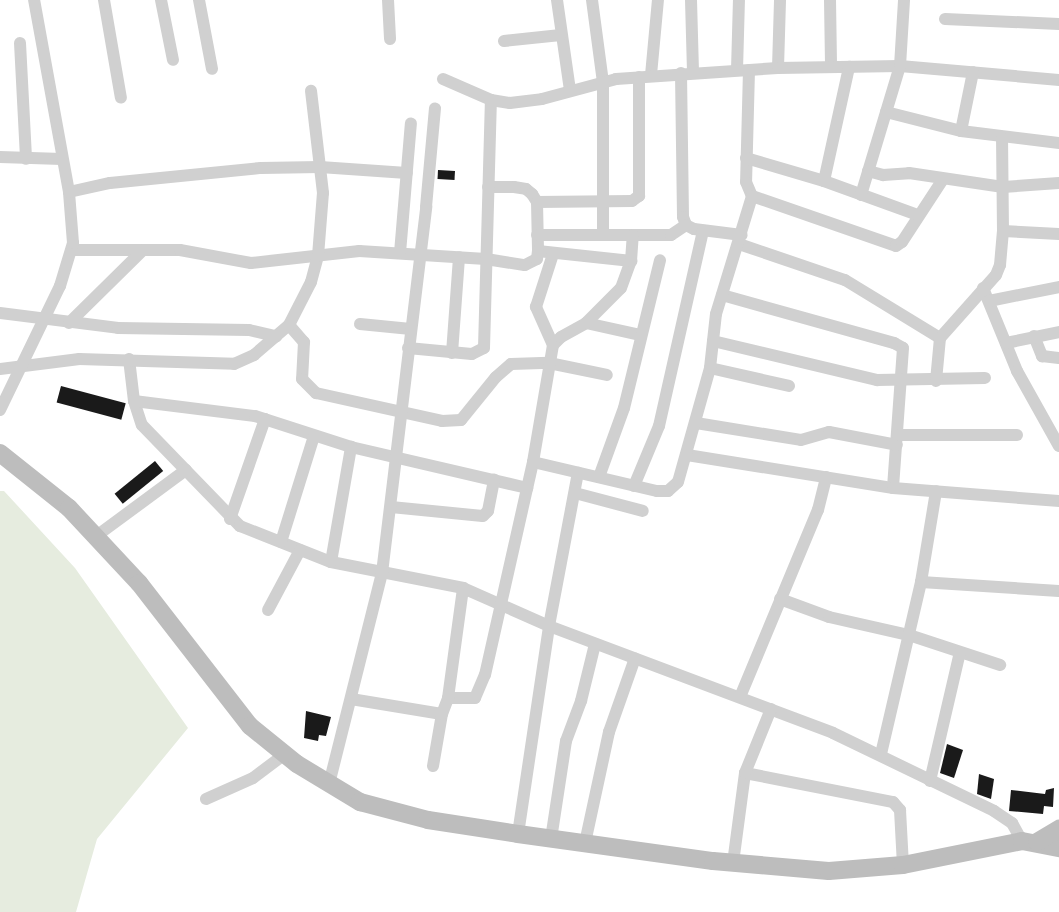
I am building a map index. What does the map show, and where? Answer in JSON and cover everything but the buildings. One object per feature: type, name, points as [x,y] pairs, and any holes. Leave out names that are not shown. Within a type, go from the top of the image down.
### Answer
[{"type":"main road","points":[[0,453],[69,508],[94,537],[139,583],[231,706],[250,726],[284,754],[360,802],[428,820],[551,839],[733,863],[829,871],[903,866],[1029,841],[1059,829]]},
{"type":"main road","points":[[1029,841],[1059,848]]},
{"type":"street","points":[[0,410],[43,321],[72,250],[69,192],[34,0]]},
{"type":"street","points":[[104,0],[121,98]]},
{"type":"street","points":[[161,0],[172,60]]},
{"type":"street","points":[[199,0],[212,69]]},
{"type":"street","points":[[388,0],[390,39]]},
{"type":"street","points":[[558,0],[561,35],[570,90]]},
{"type":"street","points":[[592,0],[602,82],[603,235]]},
{"type":"street","points":[[537,202],[632,201],[639,196],[645,76],[658,0]]},
{"type":"street","points":[[686,225],[682,209],[691,0]]},
{"type":"street","points":[[534,462],[634,486],[668,491],[678,482],[687,456],[710,368],[722,295],[741,240],[752,196],[746,182],[739,0]]},
{"type":"street","points":[[778,68],[780,0]]},
{"type":"street","points":[[830,0],[831,66]]},
{"type":"street","points":[[861,195],[900,66],[904,0]]},
{"type":"street","points":[[945,19],[1059,24]]},
{"type":"street","points":[[504,41],[561,35]]},
{"type":"street","points":[[20,43],[26,159]]},
{"type":"street","points":[[443,79],[491,100],[526,102],[602,82],[645,76],[778,68],[900,66],[1059,80]]},
{"type":"street","points":[[824,181],[849,67]]},
{"type":"street","points":[[961,131],[973,72]]},
{"type":"street","points":[[0,369],[79,359],[129,359],[176,364],[234,364],[254,355],[289,325],[311,282],[318,256],[323,193],[311,91]]},
{"type":"street","points":[[408,348],[472,354],[484,348],[491,100]]},
{"type":"street","points":[[329,784],[382,573],[397,458],[400,412],[420,255],[435,108]]},
{"type":"street","points":[[886,112],[961,131],[1002,138],[1059,143]]},
{"type":"street","points":[[400,253],[412,123]]},
{"type":"street","points":[[936,381],[940,338],[996,275],[1000,265],[1003,231],[1002,138]]},
{"type":"street","points":[[0,157],[26,159],[62,158]]},
{"type":"street","points":[[746,158],[824,181],[918,215]]},
{"type":"street","points":[[69,192],[110,183],[206,172],[320,167],[407,173]]},
{"type":"street","points":[[868,171],[1003,187],[1059,183]]},
{"type":"street","points":[[752,196],[888,246],[902,242],[942,179]]},
{"type":"street","points":[[72,250],[201,252],[242,263],[359,250],[486,259],[525,265],[537,259],[537,202],[526,188],[488,188]]},
{"type":"street","points":[[686,225],[741,240],[845,280],[940,338]]},
{"type":"street","points":[[537,235],[671,235],[686,225]]},
{"type":"street","points":[[634,486],[659,426],[703,231]]},
{"type":"street","points":[[1003,231],[1059,234]]},
{"type":"street","points":[[448,698],[475,698],[480,690],[534,462],[553,345],[560,337],[586,323],[621,288],[632,261],[633,235]]},
{"type":"street","points":[[69,323],[143,250]]},
{"type":"street","points":[[538,251],[632,261]]},
{"type":"street","points":[[553,254],[536,308],[553,345]]},
{"type":"street","points":[[452,352],[459,257]]},
{"type":"street","points":[[599,477],[624,408],[640,335],[660,260]]},
{"type":"street","points":[[989,301],[1059,287]]},
{"type":"street","points":[[983,288],[1017,371],[1059,446]]},
{"type":"street","points":[[722,295],[894,343],[902,348],[893,488]]},
{"type":"street","points":[[0,313],[43,321],[167,330],[248,330],[276,336]]},
{"type":"street","points":[[586,323],[640,335]]},
{"type":"street","points":[[360,324],[411,329]]},
{"type":"street","points":[[289,325],[304,342],[302,380],[316,393],[442,421],[461,420],[496,377],[511,364],[549,363],[607,375]]},
{"type":"street","points":[[1006,343],[1059,332]]},
{"type":"street","points":[[1034,336],[1042,356],[1059,358]]},
{"type":"street","points":[[713,341],[857,376],[901,382],[985,378]]},
{"type":"street","points":[[129,359],[134,401],[142,425],[230,519],[331,562],[382,573],[427,578],[463,588],[594,644],[771,709],[881,754],[930,781],[1006,818],[1029,841]]},
{"type":"street","points":[[710,368],[789,386]]},
{"type":"street","points":[[134,401],[218,409],[265,419],[351,447],[527,488]]},
{"type":"street","points":[[230,519],[265,419]]},
{"type":"street","points":[[696,423],[801,440],[829,432],[897,440],[1017,435]]},
{"type":"street","points":[[281,542],[314,436]]},
{"type":"street","points":[[331,562],[351,447]]},
{"type":"street","points":[[687,456],[893,488],[1059,501]]},
{"type":"street","points":[[94,537],[186,470]]},
{"type":"street","points":[[518,834],[549,626],[578,473]]},
{"type":"street","points":[[740,697],[818,510],[826,477]]},
{"type":"street","points":[[391,507],[483,516],[488,511],[494,480]]},
{"type":"street","points":[[881,754],[921,582],[936,491]]},
{"type":"street","points":[[575,493],[643,511]]},
{"type":"street","points":[[268,610],[300,550]]},
{"type":"street","points":[[921,582],[1059,591]]},
{"type":"street","points":[[434,766],[442,714],[448,698],[463,588]]},
{"type":"street","points":[[780,600],[829,617],[909,635],[1000,665]]},
{"type":"street","points":[[551,839],[566,741],[581,701],[594,644]]},
{"type":"street","points":[[930,781],[960,652]]},
{"type":"street","points":[[585,843],[609,732],[636,658]]},
{"type":"street","points":[[351,699],[442,714]]},
{"type":"street","points":[[733,863],[745,773],[771,709]]},
{"type":"street","points":[[206,799],[253,778],[284,754]]},
{"type":"street","points":[[745,773],[893,802],[900,810],[903,866]]},
{"type":"shaded area","points":[[0,491],[4,491],[75,568],[188,728],[97,839],[76,912],[0,912]]}]
